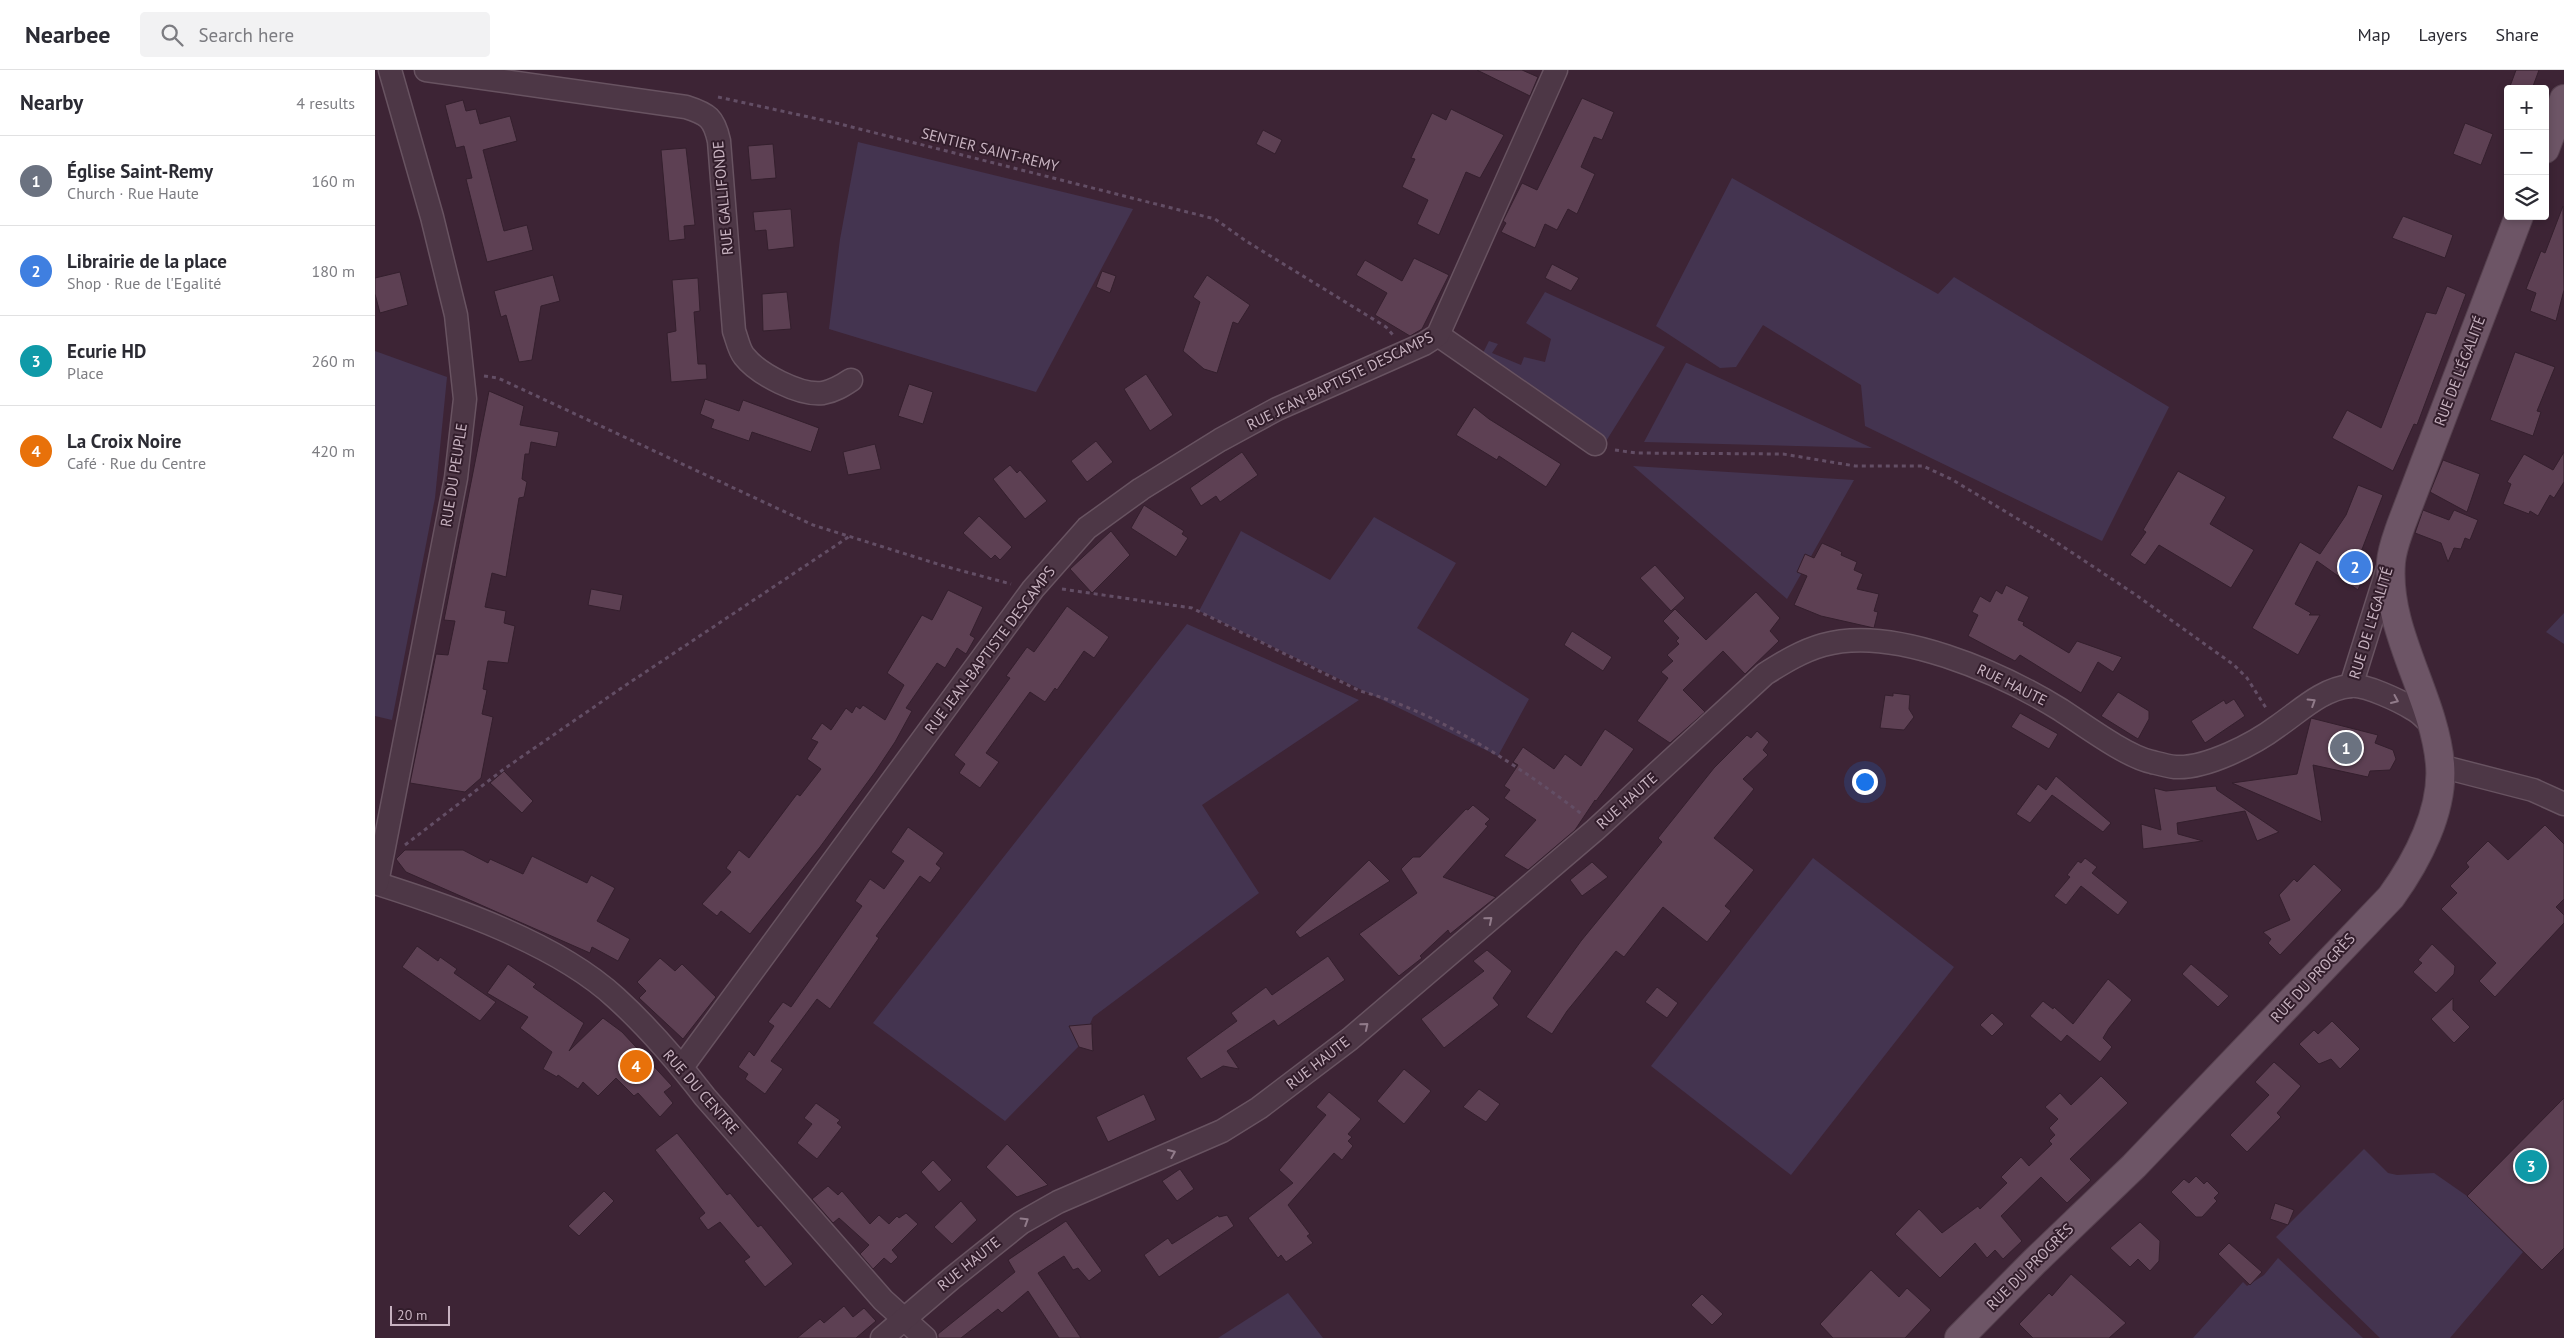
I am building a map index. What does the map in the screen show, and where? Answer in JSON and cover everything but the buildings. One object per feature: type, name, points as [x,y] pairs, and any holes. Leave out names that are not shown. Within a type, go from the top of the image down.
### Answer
[{"type":"main road","points":[[2549,138],[2564,100]]},
{"type":"main road","name":"RUE DE L'ÉGALITÉ","points":[[2401,525],[2517,220]]},
{"type":"main road","name":"RUE DU PROGRÈS","points":[[1959,1338],[2034,1262],[2134,1166],[2391,897],[2410,870],[2432,818],[2440,766],[2433,726],[2400,630],[2393,599],[2391,560],[2401,525]]},
{"type":"street","name":"RUE DU PEUPLE","points":[[376,883],[456,478],[465,399],[456,315],[432,217],[390,70]]},
{"type":"street","name":"RUE GALLIFONDE","points":[[426,70],[686,107],[705,113],[716,125],[719,141],[735,331],[742,355],[755,369],[802,391],[821,393],[837,389],[851,380]]},
{"type":"street","name":"RUE JEAN-BAPTISTE DESCAMPS","points":[[682,1067],[1033,590],[1087,528],[1141,489],[1220,440],[1277,409],[1408,351],[1438,335],[1555,70]]},
{"type":"street","points":[[1438,335],[1595,444]]},
{"type":"street","name":"RUE DE L'EGALITÉ","points":[[2351,686],[2391,560]]},
{"type":"street","name":"RUE HAUTE","points":[[883,1338],[958,1273],[1028,1219],[1067,1198],[1222,1131],[1259,1108],[1350,1039],[1599,827],[1765,674],[1792,657],[1823,645],[1857,641],[1891,644],[1923,650],[1959,661],[2002,678],[2149,762],[2175,767],[2204,764],[2248,744],[2277,728],[2311,702],[2329,692],[2351,686]]},
{"type":"street","points":[[2351,686],[2380,694],[2415,709],[2433,726]]},
{"type":"street","points":[[2440,766],[2533,790],[2564,804]]},
{"type":"street","name":"RUE DU CENTRE","points":[[376,883],[469,916],[545,950],[615,997],[682,1067],[705,1097],[883,1300],[906,1318],[925,1338]]},
{"type":"path","name":"SENTIER SAINT-REMY","points":[[711,96],[846,125],[1215,219],[1246,241],[1385,327],[1408,351]]},
{"type":"path","points":[[463,373],[498,378],[813,525],[944,566],[1033,590],[1051,588],[1192,608],[1360,691],[1385,698],[1430,718],[1538,779],[1599,827]]},
{"type":"path","points":[[1595,444],[1636,453],[1783,454],[1862,467],[1876,468],[1908,464],[1923,466],[1951,479],[2053,540],[2136,594],[2235,665],[2262,701],[2277,728]]},
{"type":"path","points":[[383,854],[401,848],[504,769],[623,687],[850,536]]},
{"type":"shaded area","points":[[858,142],[1133,209],[1036,392],[829,329],[840,239]]},
{"type":"shaded area","points":[[1732,178],[1938,294],[1954,277],[2169,407],[2102,541],[1865,426],[1861,385],[1763,325],[1736,367],[1720,368],[1656,326]]},
{"type":"shaded area","points":[[1545,292],[1665,347],[1603,446],[1478,363],[1489,341],[1498,344],[1492,353],[1521,365],[1524,357],[1545,362],[1551,339],[1526,323]]},
{"type":"shaded area","points":[[375,351],[447,377],[435,498],[392,720],[375,716]]},
{"type":"shaded area","points":[[1687,363],[1872,448],[1644,442]]},
{"type":"shaded area","points":[[1633,466],[1854,480],[1787,599]]},
{"type":"shaded area","points":[[1374,517],[1456,563],[1417,628],[1529,699],[1498,756],[1199,611],[1241,531],[1330,580]]},
{"type":"shaded area","points":[[2564,613],[2564,644],[2546,632]]},
{"type":"shaded area","points":[[1187,624],[1359,700],[1202,805],[1259,893],[1093,1017],[1082,1043],[1005,1121],[873,1023]]},
{"type":"shaded area","points":[[1813,858],[1954,967],[1791,1175],[1651,1066]]},
{"type":"shaded area","points":[[2364,1149],[2388,1173],[2397,1175],[2434,1173],[2467,1196],[2523,1252],[2450,1338],[2380,1338],[2276,1237]]},
{"type":"shaded area","points":[[2278,1258],[2363,1338],[2193,1338],[2243,1282],[2247,1286],[2264,1275]]},
{"type":"shaded area","points":[[1288,1293],[1323,1338],[1218,1338]]},
{"type":"place","name":"Librairie de la place","points":[[2355,567]]},
{"type":"place","name":"Église Saint-Remy","points":[[2346,748]]},
{"type":"place","name":"La Croix Noire","points":[[636,1066]]},
{"type":"place","name":"Ecurie HD","points":[[2531,1166]]}]
